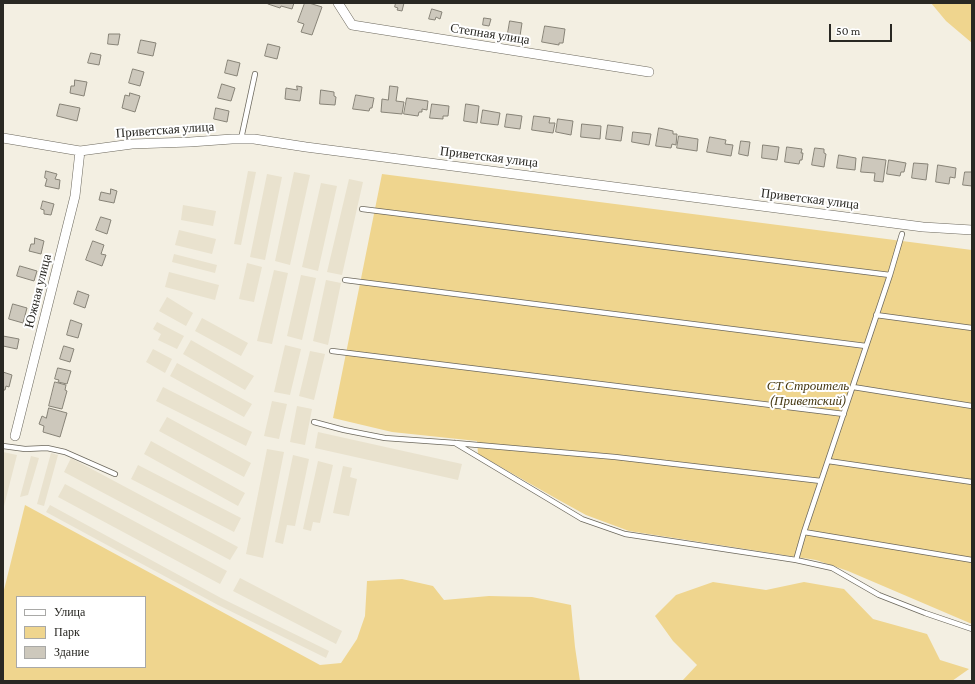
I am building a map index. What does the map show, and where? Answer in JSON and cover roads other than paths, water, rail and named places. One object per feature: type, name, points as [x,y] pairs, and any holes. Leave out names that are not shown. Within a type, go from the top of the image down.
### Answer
[{"type":"street","name":"Степная улица","points":[[338,3],[352,25],[649,72]]},
{"type":"street","name":"Приветская улица","points":[[3,138],[80,151],[132,144],[254,139],[923,227],[972,230]]},
{"type":"street","name":"Южная улица","points":[[15,436],[76,196],[80,151]]},
{"type":"lane","points":[[241,139],[255,74]]},
{"type":"lane","points":[[362,209],[890,275]]},
{"type":"lane","points":[[796,560],[890,275],[902,234]]},
{"type":"lane","points":[[345,280],[866,346]]},
{"type":"lane","points":[[876,316],[972,328]]},
{"type":"lane","points":[[332,351],[844,414]]},
{"type":"lane","points":[[852,387],[972,406]]},
{"type":"lane","points":[[314,422],[344,430],[385,438],[615,457],[821,482]]},
{"type":"lane","points":[[455,443],[582,520],[625,534],[796,560],[832,568],[879,594],[925,613],[972,629]]},
{"type":"lane","points":[[3,446],[25,450],[47,448],[65,452],[115,474]]},
{"type":"lane","points":[[828,461],[972,482]]},
{"type":"lane","points":[[804,532],[972,560]]},
{"type":"park label","name":"СТ Строитель (Приветский)","points":[[808,394]]}]
